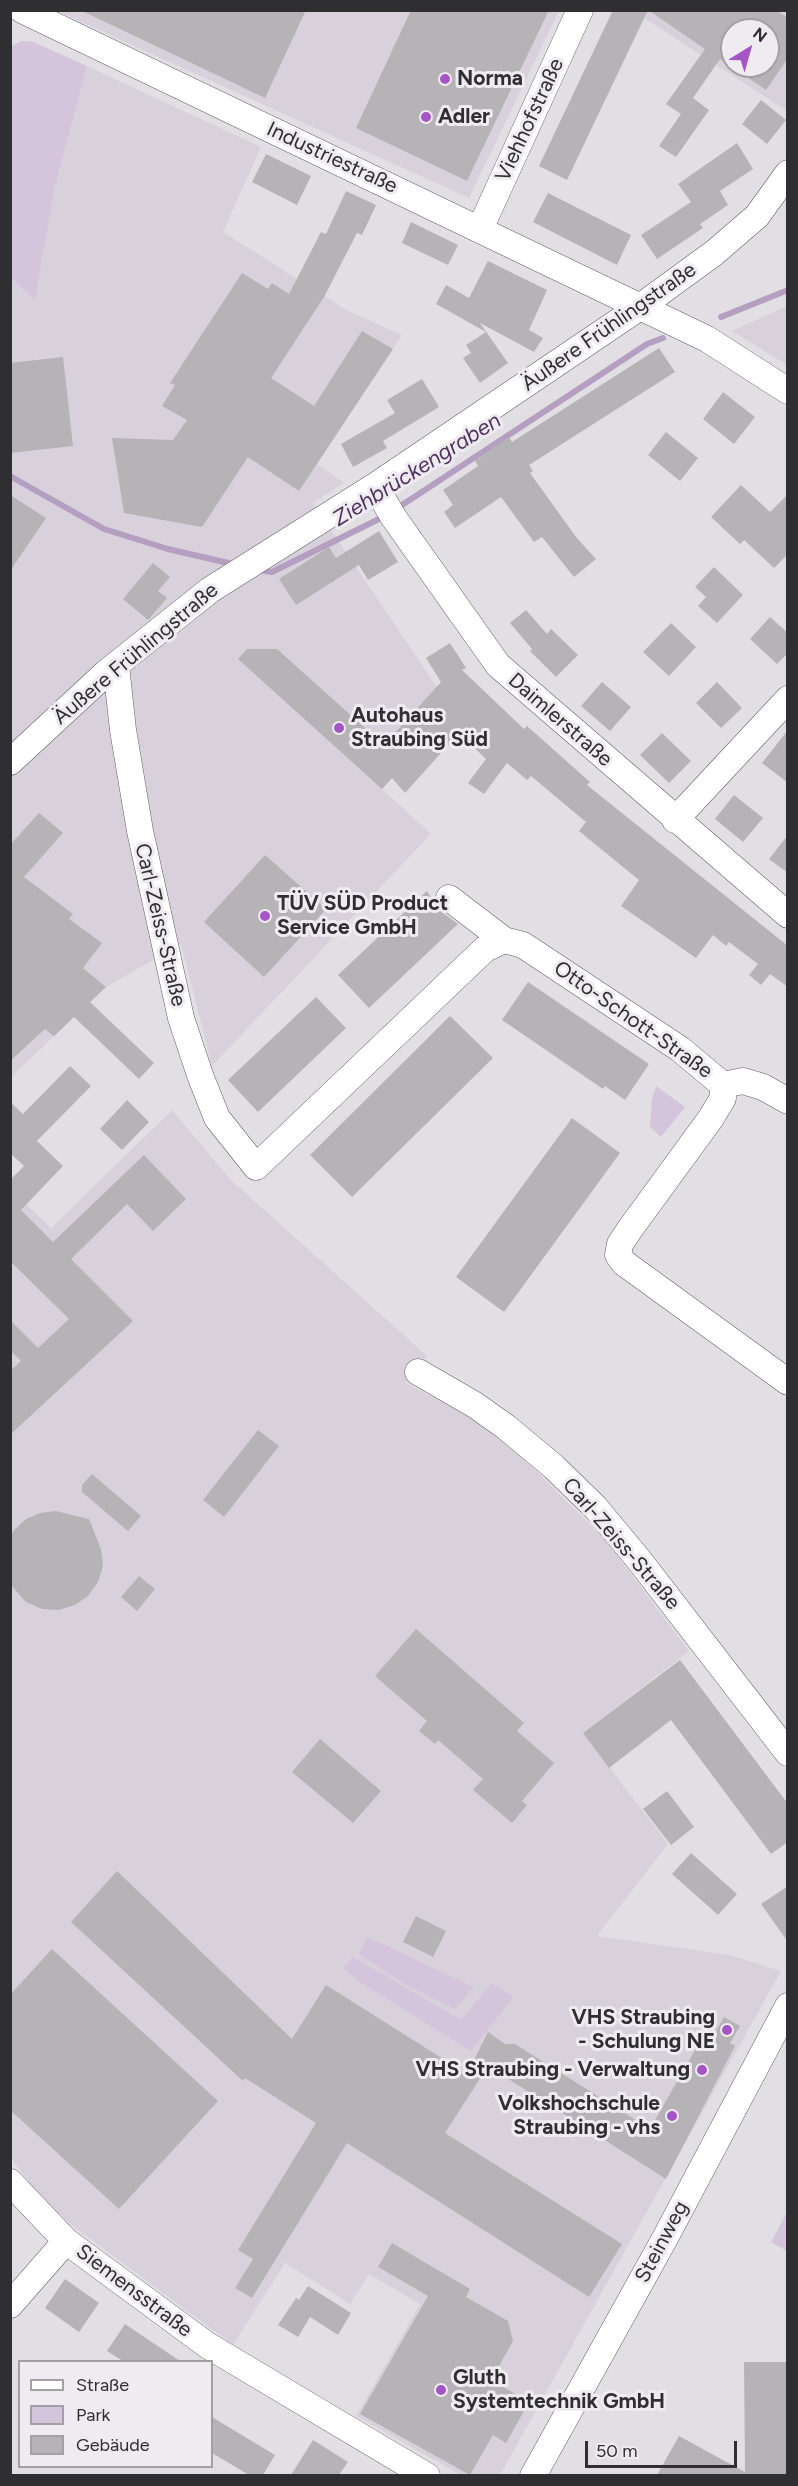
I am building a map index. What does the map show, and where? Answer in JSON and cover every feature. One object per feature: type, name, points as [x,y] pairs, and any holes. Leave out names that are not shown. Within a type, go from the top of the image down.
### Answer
[{"type":"street","name":"Industriestraße","points":[[22,10],[707,339],[788,391]]},
{"type":"street","name":"Viehhofstraße","points":[[480,229],[580,10]]},
{"type":"street","name":"Äußere Frühlingstraße","points":[[10,762],[169,621],[259,557],[375,486],[640,308],[757,216],[788,173]]},
{"type":"street","name":"Daimlerstraße","points":[[375,486],[391,513],[498,665],[675,820],[788,915]]},
{"type":"street","name":"Carl-Zeiss-Straße","points":[[116,666],[140,831],[181,1018],[200,1076],[218,1118],[256,1167],[485,949],[504,940]]},
{"type":"street","points":[[675,820],[788,699]]},
{"type":"street","name":"Otto-Schott-Straße","points":[[449,898],[504,940],[523,945],[555,964],[680,1049],[723,1085],[723,1098],[711,1118],[625,1236],[620,1244],[618,1255],[624,1263],[788,1382]]},
{"type":"street","points":[[723,1085],[742,1081],[763,1087],[788,1101]]},
{"type":"street","name":"Carl-Zeiss-Straße","points":[[418,1372],[449,1389],[506,1427],[546,1460],[595,1507],[639,1560],[788,1753]]},
{"type":"street","name":"Steinweg","points":[[533,2475],[664,2240],[788,2006]]},
{"type":"street","name":"Siemensstraße","points":[[10,2182],[66,2241],[207,2345],[426,2475]]},
{"type":"street","points":[[10,2305],[66,2241]]},
{"type":"shaded area","points":[[57,11],[559,11],[469,198]]},
{"type":"shaded area","points":[[633,11],[787,11],[787,111],[736,78],[780,78],[780,18],[720,18],[720,67]]},
{"type":"shaded area","points":[[87,66],[261,147],[223,232],[348,311],[402,335],[317,464],[344,483],[313,503],[453,711],[382,789],[431,834],[212,1066],[181,944],[106,987],[11,1077],[11,278],[35,299],[55,187]]},
{"type":"shaded area","points":[[787,306],[787,365],[732,331]]},
{"type":"shaded area","points":[[172,1110],[230,1179],[427,1356],[418,1372],[406,1383],[482,1422],[531,1466],[607,1542],[689,1651],[583,1733],[668,1844],[597,1936],[730,1955],[781,1971],[500,2475],[461,2475],[356,2416],[420,2304],[369,2274],[350,2304],[285,2263],[233,2345],[69,2223],[35,2190],[11,2158],[10,1188],[51,1228]]},
{"type":"green space","points":[[22,41],[33,42],[87,66],[55,187],[35,300],[11,278],[11,46]]},
{"type":"green space","points":[[656,1086],[685,1107],[661,1137],[650,1127],[652,1099]]},
{"type":"green space","points":[[367,1937],[474,1987],[455,2009],[406,1985],[359,1954]]},
{"type":"green space","points":[[353,1957],[461,2020],[492,1983],[513,1997],[471,2051],[363,1984],[343,1968]]},
{"type":"green space","points":[[787,2212],[788,2251],[771,2242]]},
{"type":"building","points":[[80,10],[306,10],[265,98]]},
{"type":"building","points":[[411,10],[549,10],[467,181],[356,128]]},
{"type":"building","points":[[613,10],[648,10],[567,180],[539,166]]},
{"type":"building","points":[[648,10],[776,10],[788,18],[788,58],[780,70],[780,18],[720,18],[720,59],[693,98],[709,110],[676,157],[659,146],[681,114],[666,104],[705,49]]},
{"type":"building","points":[[748,78],[774,78],[766,90]]},
{"type":"building","points":[[761,100],[786,120],[767,144],[742,124]]},
{"type":"building","points":[[737,143],[753,169],[720,191],[728,205],[700,224],[703,228],[657,259],[641,235],[691,202],[678,184]]},
{"type":"building","points":[[266,154],[311,176],[297,205],[252,182]]},
{"type":"building","points":[[346,191],[376,205],[362,235],[357,233],[324,297],[271,378],[314,406],[362,331],[393,349],[299,491],[248,457],[202,527],[124,513],[112,438],[173,440],[187,420],[162,406],[175,385],[170,383],[242,273],[268,289],[272,283],[289,294],[321,232],[326,234]]},
{"type":"building","points":[[548,193],[631,235],[617,265],[533,222]]},
{"type":"building","points":[[411,222],[458,245],[448,265],[402,243]]},
{"type":"building","points":[[488,261],[547,290],[529,330],[543,338],[534,352],[480,323],[508,363],[480,383],[463,358],[471,353],[466,345],[486,332],[436,304],[446,285],[469,298]]},
{"type":"building","points":[[659,348],[675,372],[529,465],[533,471],[530,473],[576,537],[596,559],[574,577],[542,537],[534,542],[501,497],[455,528],[444,512],[453,505],[443,490],[478,466],[475,461],[509,437],[512,442]]},
{"type":"building","points":[[63,357],[73,446],[10,453],[10,363]]},
{"type":"building","points":[[422,379],[439,407],[383,441],[387,448],[353,467],[341,444],[395,413],[387,400]]},
{"type":"building","points":[[723,392],[755,417],[734,444],[703,419]]},
{"type":"building","points":[[666,432],[698,458],[680,481],[648,455]]},
{"type":"building","points":[[741,485],[770,512],[788,494],[788,554],[774,568],[744,540],[740,544],[711,517]]},
{"type":"building","points":[[10,495],[46,518],[10,571]]},
{"type":"building","points":[[379,531],[398,562],[368,580],[359,565],[296,605],[279,579],[329,547],[336,558]]},
{"type":"building","points":[[153,563],[170,577],[158,591],[167,598],[148,620],[123,599]]},
{"type":"building","points":[[714,567],[743,595],[717,623],[698,606],[706,597],[695,587]]},
{"type":"building","points":[[526,610],[547,634],[551,629],[578,655],[556,677],[530,651],[532,649],[510,623]]},
{"type":"building","points":[[770,617],[788,633],[788,653],[777,664],[750,639]]},
{"type":"building","points":[[671,623],[696,647],[669,676],[643,652]]},
{"type":"building","points":[[450,643],[466,668],[462,670],[524,729],[527,726],[590,782],[587,785],[788,946],[788,987],[770,974],[761,985],[749,975],[758,964],[729,942],[726,946],[713,935],[696,958],[621,906],[639,880],[579,831],[586,822],[531,776],[527,780],[507,763],[484,794],[468,783],[486,759],[459,733],[405,793],[392,778],[382,789],[238,659],[247,649],[277,649],[384,745],[441,682],[426,658]]},
{"type":"building","points":[[602,682],[631,707],[610,731],[581,706]]},
{"type":"building","points":[[717,682],[742,708],[721,728],[696,703]]},
{"type":"building","points":[[788,730],[788,783],[762,763]]},
{"type":"building","points":[[662,733],[691,761],[669,783],[640,755]]},
{"type":"building","points":[[734,795],[763,818],[743,842],[715,819]]},
{"type":"building","points":[[39,813],[63,833],[24,877],[73,914],[69,919],[102,943],[83,968],[106,987],[90,1002],[154,1063],[139,1079],[74,1017],[54,1036],[45,1029],[10,1061],[10,845]]},
{"type":"building","points":[[788,835],[788,873],[769,859]]},
{"type":"building","name":"TÜV SÜD Product Service GmbH","points":[[265,855],[326,909],[264,977],[204,922]]},
{"type":"building","points":[[427,891],[439,910],[458,924],[369,1008],[338,975]]},
{"type":"building","points":[[528,982],[649,1064],[625,1100],[605,1086],[603,1089],[502,1020]]},
{"type":"building","points":[[316,997],[346,1028],[258,1112],[228,1080]]},
{"type":"building","points":[[450,1016],[493,1058],[352,1197],[310,1155]]},
{"type":"building","points":[[70,1066],[91,1086],[37,1141],[63,1166],[21,1210],[53,1242],[144,1155],[186,1199],[153,1231],[127,1204],[71,1259],[133,1321],[10,1435],[10,1371],[21,1361],[10,1350],[10,1320],[38,1348],[69,1319],[10,1261],[10,1180],[24,1166],[10,1153],[10,1102],[23,1114]]},
{"type":"building","points":[[127,1100],[149,1122],[122,1150],[100,1129]]},
{"type":"building","points":[[572,1118],[620,1153],[504,1312],[456,1277]]},
{"type":"building","points":[[258,1430],[279,1446],[224,1517],[203,1500]]},
{"type":"building","points":[[92,1474],[141,1516],[128,1531],[82,1492],[82,1485]]},
{"type":"building","points":[[56,1511],[89,1519],[101,1549],[103,1566],[98,1582],[88,1596],[75,1605],[58,1610],[42,1609],[26,1602],[10,1584],[10,1537],[14,1530],[26,1519],[40,1513]]},
{"type":"building","points":[[139,1576],[155,1589],[137,1611],[121,1597]]},
{"type":"building","points":[[416,1629],[524,1723],[517,1731],[554,1763],[522,1801],[527,1805],[512,1823],[473,1790],[483,1779],[438,1740],[435,1744],[419,1731],[427,1721],[375,1676]]},
{"type":"building","points":[[680,1660],[788,1804],[788,1842],[771,1854],[671,1720],[609,1768],[583,1733]]},
{"type":"building","points":[[320,1739],[381,1791],[353,1823],[292,1772]]},
{"type":"building","points":[[667,1791],[694,1827],[671,1845],[643,1809]]},
{"type":"building","points":[[691,1853],[737,1894],[718,1915],[672,1874]]},
{"type":"building","points":[[117,1871],[292,2039],[326,1985],[467,2074],[488,2032],[505,2044],[515,2044],[650,2129],[707,2029],[714,2034],[724,2017],[740,2026],[730,2043],[735,2046],[666,2179],[488,2066],[445,2133],[622,2244],[589,2297],[347,2143],[252,2298],[235,2288],[253,2259],[238,2250],[316,2123],[245,2078],[243,2081],[71,1922]]},
{"type":"building","points":[[788,1886],[788,1942],[761,1904]]},
{"type":"building","points":[[416,1916],[446,1931],[433,1957],[403,1942]]},
{"type":"building","points":[[52,1949],[218,2101],[119,2209],[10,2110],[10,1995]]},
{"type":"building","name":"Gluth Systemtechnik GmbH","points":[[392,2243],[470,2289],[466,2297],[508,2321],[513,2341],[491,2380],[529,2402],[506,2443],[493,2435],[470,2475],[360,2414],[428,2296],[378,2267]]},
{"type":"building","points":[[65,2279],[99,2303],[79,2332],[45,2308]]},
{"type":"building","points":[[308,2286],[351,2313],[338,2335],[310,2317],[298,2337],[278,2325],[296,2298],[299,2300]]},
{"type":"building","points":[[125,2324],[179,2360],[121,2360],[107,2351]]},
{"type":"building","points":[[744,2362],[788,2362],[788,2475],[657,2475],[679,2436],[745,2472]]},
{"type":"building","points":[[213,2418],[275,2455],[263,2475],[249,2475],[213,2454]]},
{"type":"building","points":[[313,2440],[348,2462],[339,2475],[291,2475]]},
{"type":"waterway","name":"Ziehbrückengraben","points":[[721,317],[788,290]]},
{"type":"waterway","name":"Ziehbrückengraben","points":[[396,509],[647,344],[663,338]]},
{"type":"waterway","name":"Ziehbrückengraben","points":[[10,476],[104,529],[168,549],[237,565]]},
{"type":"waterway","name":"Ziehbrückengraben","points":[[259,570],[272,572],[385,516]]},
{"type":"place","name":"Norma","points":[[445,79]]},
{"type":"place","name":"Adler","points":[[426,117]]},
{"type":"place","name":"Autohaus Straubing Süd","points":[[339,728]]},
{"type":"place","name":"TÜV SÜD Product Service GmbH","points":[[265,916]]},
{"type":"place","name":"VHS Straubing - Schulung NE","points":[[727,2030]]},
{"type":"place","name":"VHS Straubing - Verwaltung","points":[[702,2070]]},
{"type":"place","name":"Volkshochschule Straubing - vhs","points":[[672,2116]]},
{"type":"place","name":"Gluth Systemtechnik GmbH","points":[[441,2390]]}]
